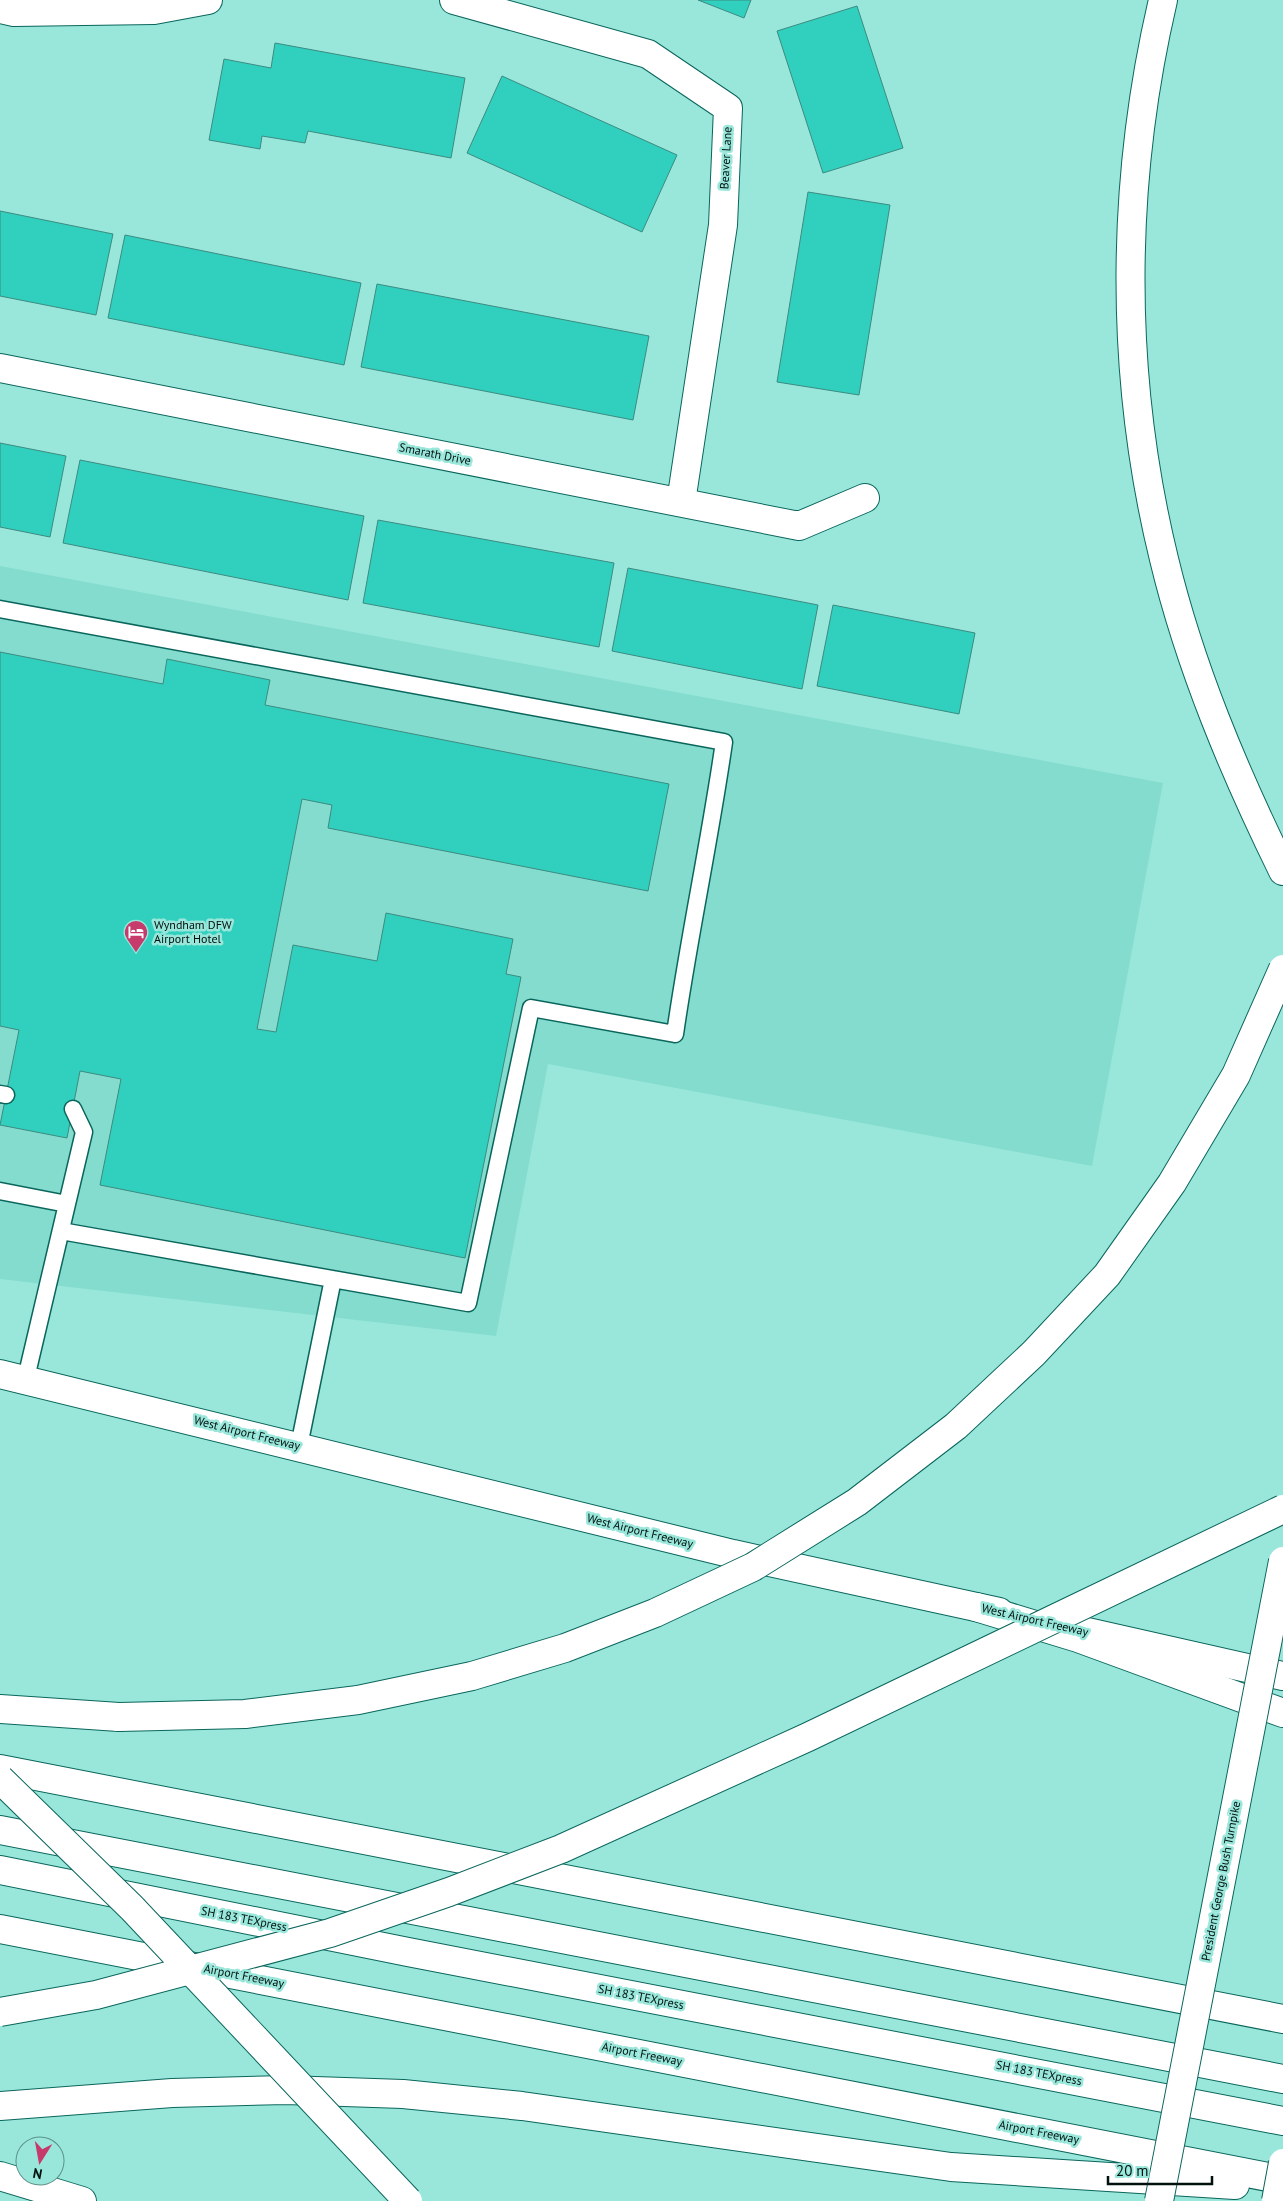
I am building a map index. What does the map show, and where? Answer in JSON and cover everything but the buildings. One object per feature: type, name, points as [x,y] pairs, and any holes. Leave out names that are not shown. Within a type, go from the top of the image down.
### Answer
[{"type":"main road","points":[[0,9],[14,12],[154,10],[208,0]]},
{"type":"main road","name":"Beaver Lane","points":[[454,0],[648,54],[728,108],[723,225],[681,502]]},
{"type":"main road","points":[[1163,0],[1150,56],[1136,148],[1131,230],[1130,319],[1138,415],[1148,482],[1160,542],[1207,699],[1231,759],[1283,870]]},
{"type":"main road","name":"Smarath Drive","points":[[0,368],[799,526],[865,498]]},
{"type":"main road","points":[[0,1709],[119,1717],[246,1714],[358,1700],[472,1676],[565,1648],[655,1613],[753,1567],[857,1502],[956,1426],[1034,1353],[1107,1276],[1172,1183],[1236,1075],[1283,969]]},
{"type":"main road","name":"West Airport Freeway","points":[[13,1376],[733,1554],[1283,1676]]},
{"type":"main road","points":[[0,2012],[96,1995],[330,1933],[449,1892],[561,1849],[808,1737],[1283,1509]]},
{"type":"main road","name":"President George Bush Turnpike","points":[[1159,2201],[1283,1561]]},
{"type":"main road","points":[[976,1607],[1078,1638],[1283,1713]]},
{"type":"main road","points":[[0,1769],[1283,2019]]},
{"type":"main road","points":[[0,1779],[132,1908],[408,2201]]},
{"type":"main road","points":[[0,1830],[1283,2079]]},
{"type":"main road","name":"SH 183 TEXpress","points":[[0,1870],[399,1950],[1283,2121]]},
{"type":"main road","name":"Airport Freeway","points":[[0,1928],[1283,2180]]},
{"type":"main road","points":[[0,2106],[172,2093],[286,2090],[403,2094],[522,2106],[951,2167],[1283,2188]]},
{"type":"main road","points":[[1276,2201],[1283,2163]]},
{"type":"main road","points":[[0,2176],[82,2201]]},
{"type":"lane","points":[[0,609],[724,742],[706,850],[687,946],[675,1034],[530,1008],[468,1303],[61,1231]]},
{"type":"lane","points":[[13,1376],[61,1231],[84,1132],[73,1109]]},
{"type":"lane","points":[[0,1191],[66,1204]]},
{"type":"lane","points":[[299,1446],[333,1280]]},
{"type":"shaded area","points":[[0,566],[1163,783],[1092,1166],[548,1064],[496,1336],[0,1279]]},
{"type":"place","name":"Wyndham DFW Airport Hotel","points":[[136,953]]}]
